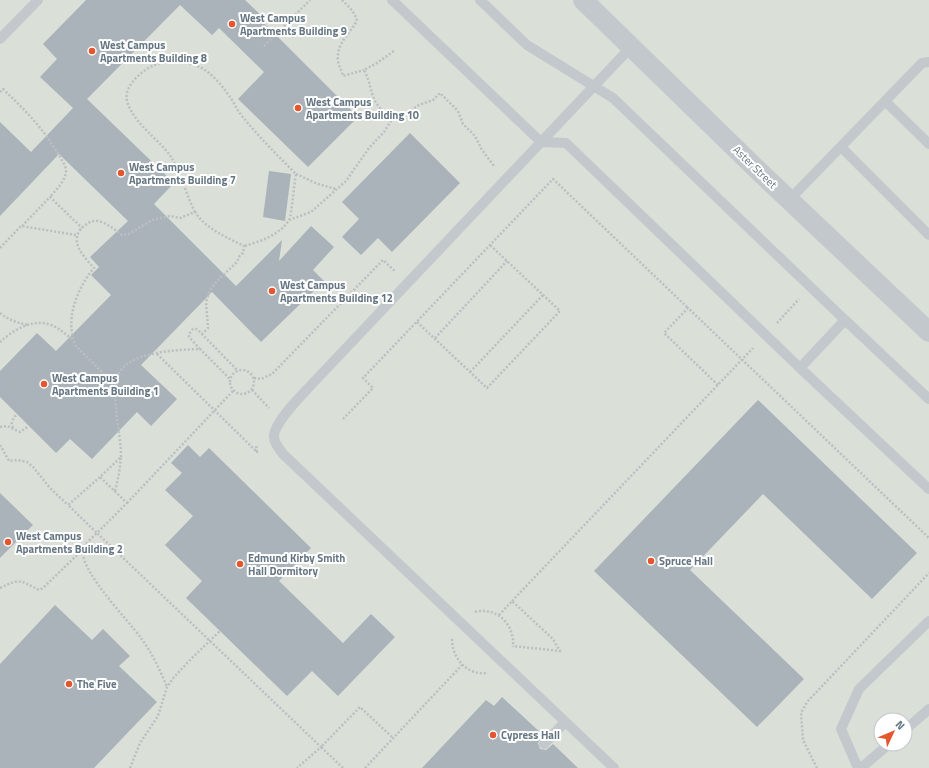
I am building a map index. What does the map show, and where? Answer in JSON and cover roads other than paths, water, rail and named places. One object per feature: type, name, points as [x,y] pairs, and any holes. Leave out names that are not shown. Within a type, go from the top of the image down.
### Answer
[{"type":"street","name":"Aster Street","points":[[583,0],[929,332]]},
{"type":"lane","points":[[0,39],[38,0]]},
{"type":"lane","points":[[392,0],[541,142],[566,142],[800,368],[929,489]]},
{"type":"lane","points":[[480,0],[527,45],[613,98],[929,399]]},
{"type":"lane","points":[[614,768],[283,454],[276,444],[274,435],[278,424],[313,383],[631,47]]},
{"type":"lane","points":[[790,199],[922,63],[929,62]]},
{"type":"lane","points":[[885,101],[929,144]]},
{"type":"lane","points":[[841,147],[929,235]]},
{"type":"lane","points":[[800,368],[845,320]]},
{"type":"lane","points":[[858,768],[841,729],[859,689],[929,621]]},
{"type":"lane","points":[[913,723],[929,709]]},
{"type":"lane","points":[[544,744],[565,722]]},
{"type":"lane","points":[[861,768],[880,752]]},
{"type":"place","name":"West Campus Apartments Building 9","points":[[232,24]]},
{"type":"place","name":"West Campus Apartments Building 8","points":[[92,51]]},
{"type":"place","name":"West Campus Apartments Building 10","points":[[298,108]]},
{"type":"place","name":"West Campus Apartments Building 7","points":[[121,173]]},
{"type":"place","name":"West Campus Apartments Building 12","points":[[272,291]]},
{"type":"place","name":"West Campus Apartments Building 1","points":[[44,384]]},
{"type":"place","name":"West Campus Apartments Building 2","points":[[8,542]]},
{"type":"place","name":"Spruce Hall","points":[[651,561]]},
{"type":"place","name":"Edmund Kirby Smith Hall Dormitory","points":[[240,564]]},
{"type":"place","name":"The Five","points":[[69,684]]},
{"type":"place","name":"Cypress Hall","points":[[493,735]]}]
